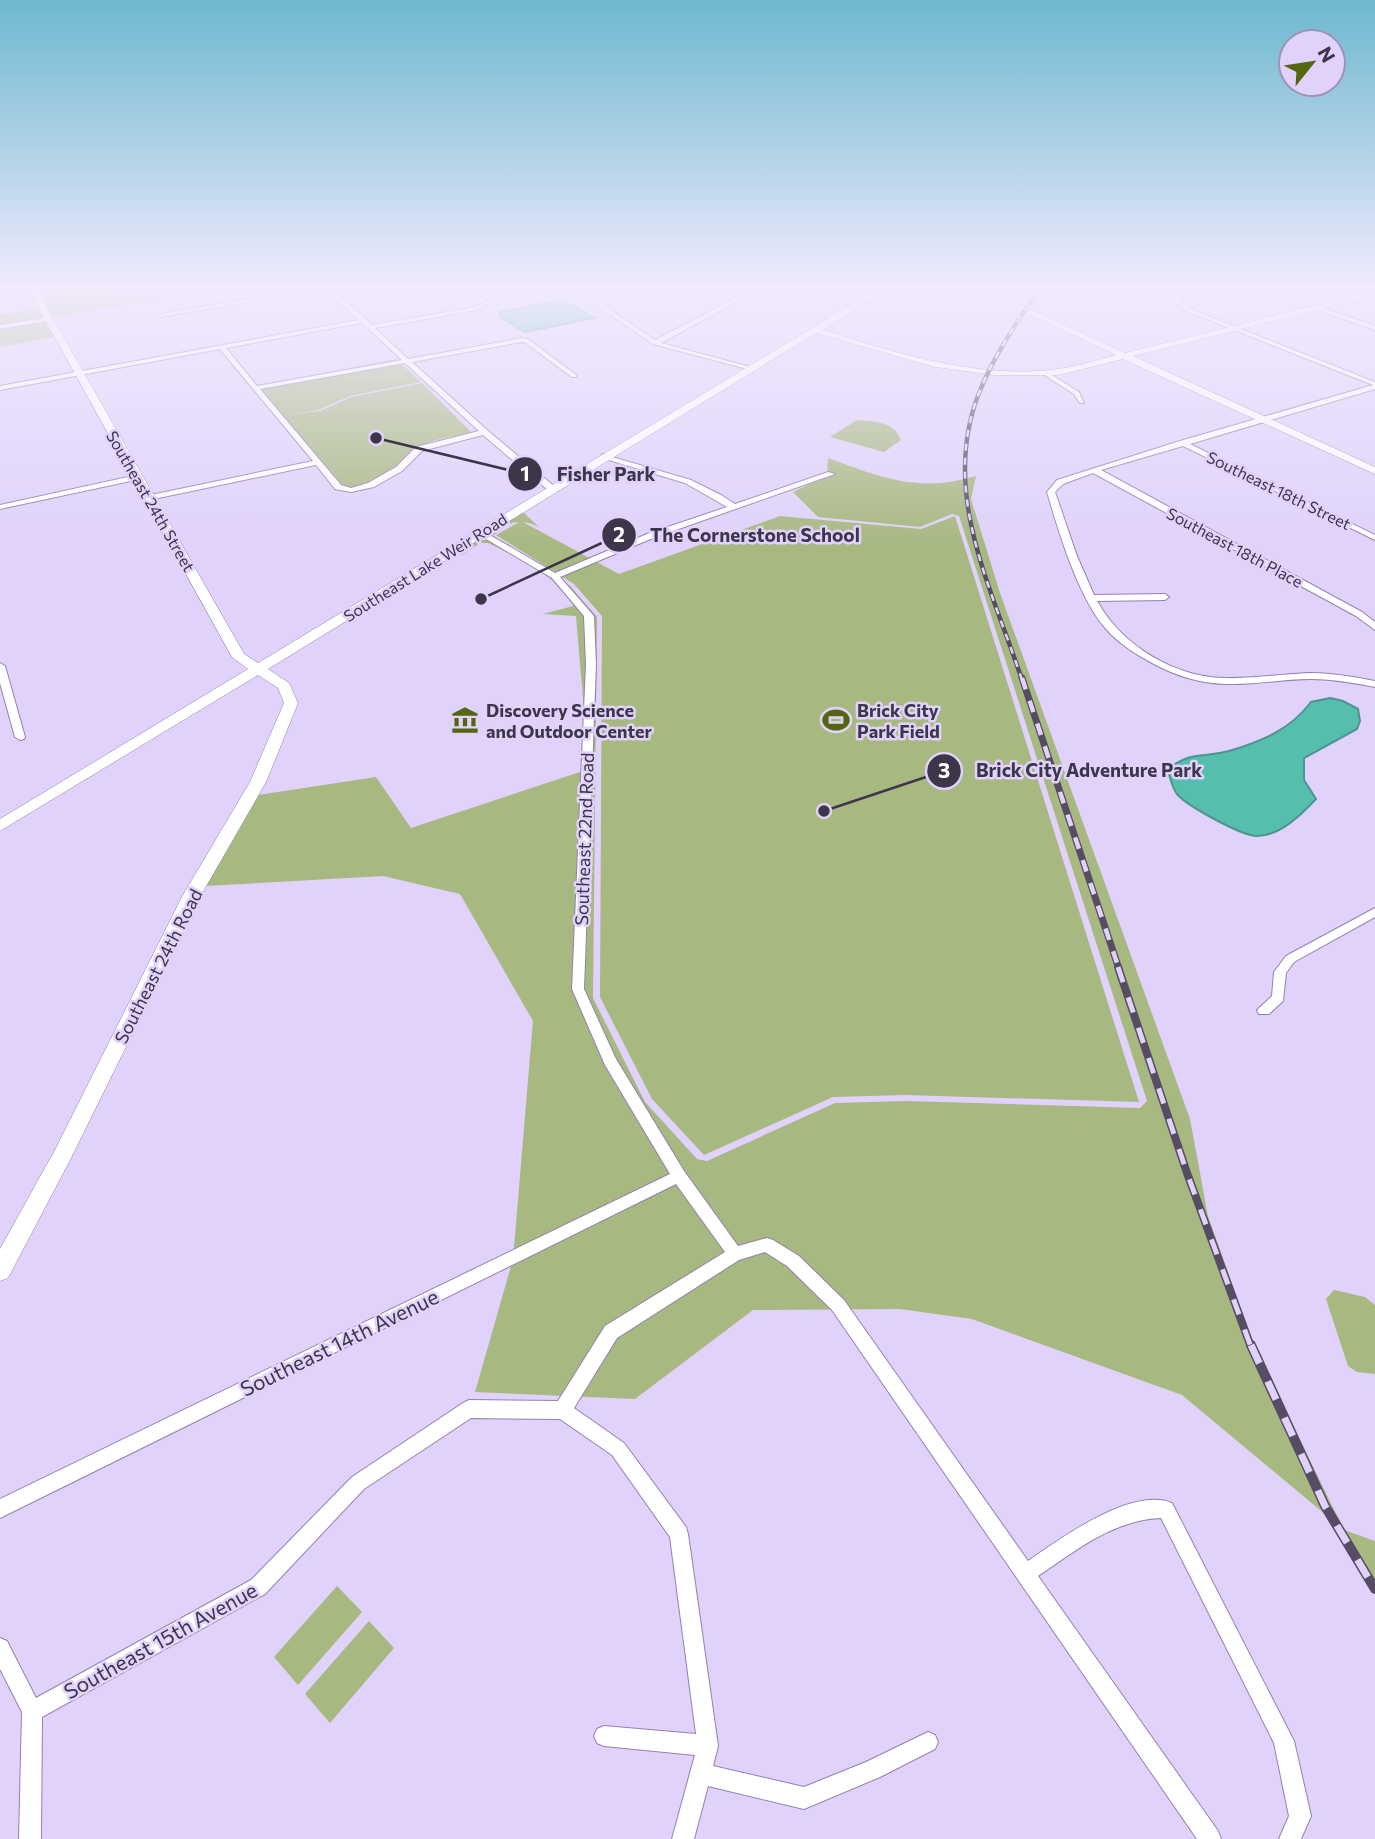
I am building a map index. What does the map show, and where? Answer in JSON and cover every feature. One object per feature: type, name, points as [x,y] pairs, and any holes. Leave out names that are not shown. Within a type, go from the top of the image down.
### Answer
[{"type":"street","points":[[0,387],[78,373]]},
{"type":"street","name":"Southeast 24th Street","points":[[78,373],[239,656],[260,670]]},
{"type":"street","points":[[243,373],[338,487],[351,490],[371,485],[399,469],[419,449],[484,432]]},
{"type":"street","points":[[255,388],[337,373]]},
{"type":"street","points":[[420,373],[484,432],[552,489]]},
{"type":"street","points":[[570,373],[574,376]]},
{"type":"street","name":"Southeast Lake Weir Road","points":[[0,825],[260,670],[743,373]]},
{"type":"street","points":[[1037,373],[1045,373],[1077,393],[1082,402]]},
{"type":"street","points":[[1164,373],[1375,471]]},
{"type":"street","points":[[1342,373],[1375,386]]},
{"type":"street","points":[[1375,386],[1094,470],[1059,482],[1051,492],[1057,516],[1101,617],[1118,635],[1161,665],[1185,676],[1212,681],[1315,676],[1375,684]]},
{"type":"street","name":"Southeast 18th Street","points":[[1183,443],[1375,538]]},
{"type":"street","points":[[605,456],[687,481],[713,492],[733,507]]},
{"type":"street","points":[[149,498],[316,463]]},
{"type":"street","name":"Southeast 18th Place","points":[[1094,470],[1359,614],[1375,627]]},
{"type":"street","points":[[555,576],[650,536],[831,474]]},
{"type":"street","points":[[0,508],[137,477]]},
{"type":"street","name":"Southeast 22nd Road","points":[[480,533],[555,576],[589,616],[591,663],[578,989],[610,1061],[679,1176]]},
{"type":"street","points":[[1093,598],[1165,597]]},
{"type":"street","points":[[0,666],[20,737]]},
{"type":"street","name":"Southeast 24th Road","points":[[0,1271],[6,1244],[64,1154],[192,895],[258,782],[288,718],[291,703],[284,686],[260,670]]},
{"type":"street","points":[[1264,1010],[1278,998],[1280,972],[1290,959],[1375,912]]},
{"type":"street","points":[[679,1176],[735,1254]]},
{"type":"street","name":"Southeast 14th Avenue","points":[[0,1509],[679,1176]]},
{"type":"street","points":[[683,1839],[708,1746],[679,1534],[618,1449],[563,1410],[611,1332],[735,1254],[767,1245],[793,1261],[838,1305],[1210,1839]]},
{"type":"street","name":"Southeast 15th Avenue","points":[[33,1711],[258,1587],[358,1483],[469,1409],[563,1410]]},
{"type":"street","points":[[1025,1574],[1118,1515],[1143,1508],[1166,1509],[1284,1741],[1300,1816],[1290,1839]]},
{"type":"street","points":[[0,1648],[33,1711],[30,1839]]},
{"type":"street","points":[[604,1736],[708,1746]]},
{"type":"street","points":[[700,1774],[804,1798],[873,1770],[928,1742]]},
{"type":"shaded area","points":[[326,373],[411,373],[421,382],[350,396],[318,410],[279,416],[255,387]]},
{"type":"shaded area","points":[[422,383],[472,433],[423,445],[386,475],[364,486],[342,484],[282,415],[320,411],[351,397]]},
{"type":"shaded area","points":[[857,420],[889,426],[901,440],[884,452],[830,437]]},
{"type":"shaded area","points":[[828,458],[901,481],[936,483],[976,476],[971,499],[1000,593],[1190,1119],[1208,1216],[1254,1345],[1344,1530],[1182,1395],[972,1319],[900,1309],[753,1310],[635,1399],[475,1392],[513,1259],[533,1021],[460,894],[383,876],[205,886],[258,795],[376,777],[411,828],[589,769],[576,616],[543,614],[573,606],[575,602],[556,583],[535,568],[488,543],[480,543],[462,555],[457,551],[522,511],[539,527],[526,522],[514,522],[493,536],[570,586],[597,617],[593,998],[645,1102],[697,1159],[707,1161],[835,1103],[905,1101],[1140,1108],[1147,1101],[959,516],[952,514],[920,527],[818,517],[793,492],[827,476]]},
{"type":"shaded area","points":[[780,516],[921,529],[955,516],[1139,1102],[905,1095],[833,1097],[704,1155],[652,1099],[600,997],[602,616],[574,584],[496,535],[521,521],[619,574]]},
{"type":"shaded area","points":[[1330,698],[1358,709],[1360,721],[1357,729],[1304,758],[1304,780],[1316,799],[1282,828],[1266,835],[1250,835],[1203,813],[1175,791],[1167,769],[1177,763],[1253,743],[1285,727],[1311,702]]},
{"type":"shaded area","points":[[1334,1290],[1365,1297],[1375,1305],[1375,1374],[1357,1372],[1348,1366],[1326,1299]]},
{"type":"shaded area","points":[[1344,1530],[1375,1541],[1375,1587]]},
{"type":"shaded area","points":[[337,1586],[362,1612],[298,1685],[274,1657]]},
{"type":"shaded area","points":[[369,1621],[394,1648],[330,1723],[305,1694]]},
{"type":"railway","points":[[988,373],[968,430],[965,466],[967,503],[984,574],[1022,680]]},
{"type":"railway","points":[[1022,678],[1119,969]]},
{"type":"railway","points":[[1118,967],[1187,1173],[1251,1347]]},
{"type":"railway","points":[[1251,1345],[1325,1506],[1375,1589]]},
{"type":"place","name":"Fisher Park","points":[[376,438]]},
{"type":"place","name":"The Cornerstone School","points":[[481,599]]},
{"type":"place","name":"Discovery Science and Outdoor Center","points":[[465,720]]},
{"type":"place","name":"Brick City Park Field","points":[[836,720]]},
{"type":"place","name":"Brick City Adventure Park","points":[[824,811]]}]
